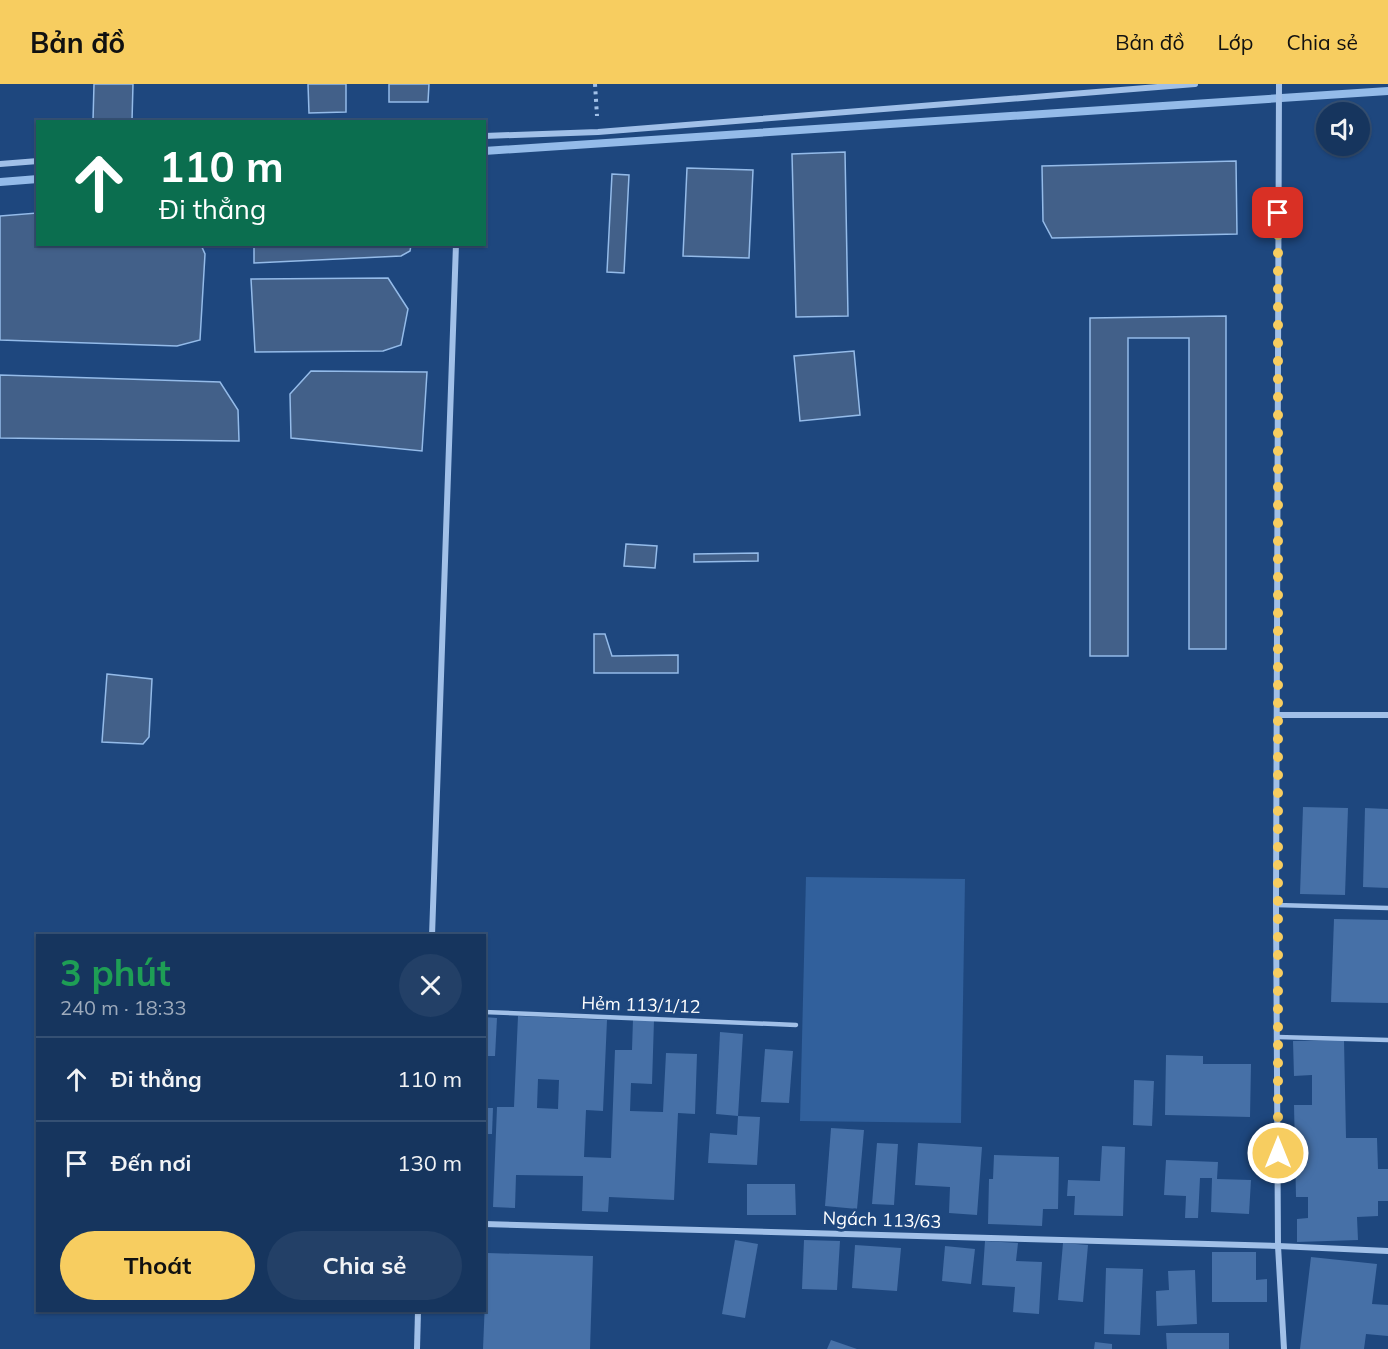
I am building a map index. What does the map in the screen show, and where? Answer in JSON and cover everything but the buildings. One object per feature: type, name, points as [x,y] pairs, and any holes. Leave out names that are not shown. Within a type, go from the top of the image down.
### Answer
[{"type":"street","points":[[486,136],[598,132],[1196,84]]},
{"type":"street","points":[[1279,84],[1276,905],[1278,1246],[1284,1349]]},
{"type":"street","points":[[0,164],[36,161]]},
{"type":"street","points":[[432,934],[456,246]]},
{"type":"street","points":[[1277,715],[1388,715]]},
{"type":"street","name":"Ngách 113/63","points":[[486,1224],[1388,1251]]},
{"type":"street","points":[[417,1349],[418,1312]]},
{"type":"lane","points":[[1276,905],[1388,908]]},
{"type":"lane","name":"Hẻm 113/1/12","points":[[486,1012],[796,1025]]},
{"type":"lane","points":[[1277,1037],[1388,1040]]},
{"type":"path","points":[[595,84],[598,132]]},
{"type":"shaded area","points":[[94,84],[133,84],[132,120],[93,120]]},
{"type":"shaded area","points":[[308,84],[346,84],[346,112],[309,113]]},
{"type":"shaded area","points":[[389,84],[429,84],[428,102],[389,102]]},
{"type":"shaded area","points":[[845,152],[848,316],[796,317],[792,154]]},
{"type":"shaded area","points":[[1236,161],[1237,234],[1052,238],[1043,221],[1042,166]]},
{"type":"shaded area","points":[[687,168],[753,170],[749,258],[683,256]]},
{"type":"shaded area","points":[[612,174],[629,175],[624,273],[607,272]]},
{"type":"shaded area","points":[[36,213],[36,246],[201,246],[205,254],[200,340],[177,346],[0,340],[0,216]]},
{"type":"shaded area","points":[[254,246],[411,246],[410,251],[401,256],[254,263]]},
{"type":"shaded area","points":[[388,278],[408,309],[401,345],[383,351],[255,352],[251,279]]},
{"type":"shaded area","points":[[1226,316],[1226,649],[1189,649],[1189,338],[1128,338],[1128,656],[1090,656],[1090,318]]},
{"type":"shaded area","points":[[854,351],[860,415],[800,421],[794,356]]},
{"type":"shaded area","points":[[311,371],[427,372],[422,451],[291,438],[290,394]]},
{"type":"shaded area","points":[[0,375],[220,382],[238,410],[239,441],[0,438]]},
{"type":"shaded area","points":[[626,544],[657,546],[655,568],[624,566]]},
{"type":"shaded area","points":[[758,553],[758,561],[694,562],[694,554]]},
{"type":"shaded area","points":[[594,634],[605,634],[612,656],[678,655],[678,673],[594,673]]},
{"type":"shaded area","points":[[107,674],[152,679],[149,737],[143,744],[102,742]]},
{"type":"shaded area","points":[[806,877],[965,879],[961,1123],[800,1121]]},
{"type":"waterway","points":[[486,151],[1388,91]]},
{"type":"waterway","points":[[0,182],[36,179]]},
{"type":"route","points":[[1278,213],[1276,905],[1278,1153]]}]
